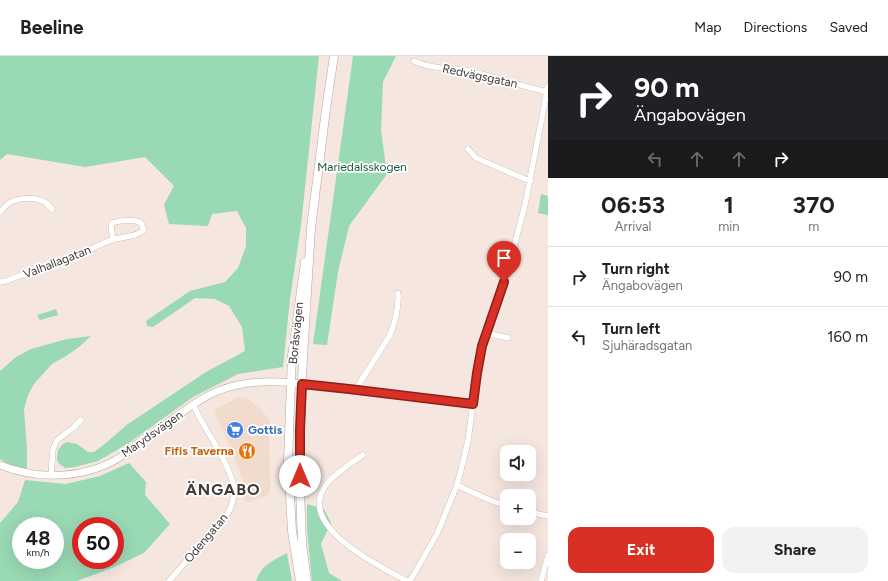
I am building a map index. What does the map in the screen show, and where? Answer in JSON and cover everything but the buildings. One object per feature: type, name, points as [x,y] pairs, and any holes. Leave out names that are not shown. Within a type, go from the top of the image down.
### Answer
[{"type":"main road","name":"Boråsvägen","points":[[300,581],[292,531],[289,490],[292,356],[334,56]]},
{"type":"main road","name":"Boråsvägen","points":[[307,581],[302,543],[300,430],[311,228]]},
{"type":"street","name":"Redvägsgatan","points":[[414,61],[430,66],[478,73],[547,89]]},
{"type":"street","points":[[364,455],[339,473],[324,487],[319,504],[320,513],[337,537],[359,554],[408,581],[437,534],[457,485],[468,441],[482,346],[508,269],[525,204],[547,89]]},
{"type":"street","points":[[468,149],[476,158],[530,180]]},
{"type":"street","points":[[0,212],[8,203],[18,199],[37,199],[45,202],[52,209]]},
{"type":"street","name":"Valhallagatan","points":[[0,282],[78,255],[113,240],[141,233],[144,230],[141,223],[137,221],[117,221],[112,223],[111,234],[113,240]]},
{"type":"street","points":[[358,390],[359,384],[390,335],[398,306],[398,292]]},
{"type":"street","points":[[486,333],[508,338]]},
{"type":"street","name":"Marydsvägen","points":[[0,466],[23,472],[51,475],[64,475],[95,469],[125,454],[194,404],[218,391],[245,383],[259,381],[302,384]]},
{"type":"street","points":[[302,384],[473,404]]},
{"type":"street","name":"Odengatan","points":[[169,581],[224,517],[230,509],[233,500],[234,490],[230,473],[194,404]]},
{"type":"street","points":[[51,475],[53,449],[57,440],[81,420]]},
{"type":"street","points":[[457,485],[500,504]]},
{"type":"street","points":[[536,513],[548,516]]},
{"type":"street","points":[[541,581],[548,555]]},
{"type":"shaded area","points":[[239,397],[246,398],[253,403],[269,419],[270,492],[267,496],[248,502],[244,500],[243,482],[239,469],[214,410]]},
{"type":"green space","points":[[0,56],[319,56],[301,225],[290,299],[283,367],[238,374],[193,397],[129,443],[98,461],[65,468],[58,463],[58,450],[63,444],[67,442],[77,444],[88,452],[94,452],[128,424],[206,372],[245,351],[242,327],[229,306],[215,299],[195,298],[153,327],[147,326],[146,321],[190,291],[225,282],[238,268],[246,246],[246,228],[237,211],[212,214],[208,226],[169,224],[164,205],[174,186],[145,157],[85,167],[7,154],[0,160]]},
{"type":"green space","name":"Mariedalsskogen","points":[[353,56],[396,56],[383,82],[381,130],[387,174],[349,226],[338,272],[327,345],[313,344]]},
{"type":"green space","points":[[541,194],[548,196],[548,215],[538,213]]},
{"type":"green space","points":[[56,309],[58,315],[40,320],[37,315]]},
{"type":"green space","points":[[91,336],[79,347],[52,364],[34,384],[28,395],[24,409],[27,469],[8,464],[0,459],[0,371],[16,357],[31,349],[67,339]]},
{"type":"green space","points":[[129,463],[146,482],[145,495],[170,524],[144,553],[124,562],[124,517],[72,517],[72,569],[109,569],[77,581],[0,581],[0,523],[18,502],[25,480],[66,484],[100,476]]},
{"type":"green space","points":[[307,504],[324,509],[331,523],[321,544],[329,573],[342,581],[312,581],[307,530]]},
{"type":"green space","points":[[287,553],[292,581],[256,581],[258,575],[265,567]]},
{"type":"place","name":"Gottis","points":[[235,430]]},
{"type":"place","name":"Fifis Taverna","points":[[247,451]]},
{"type":"district","name":"ÄNGABO","points":[[223,489]]},
{"type":"route","points":[[300,476],[302,384],[473,404],[482,346],[504,282]]}]
